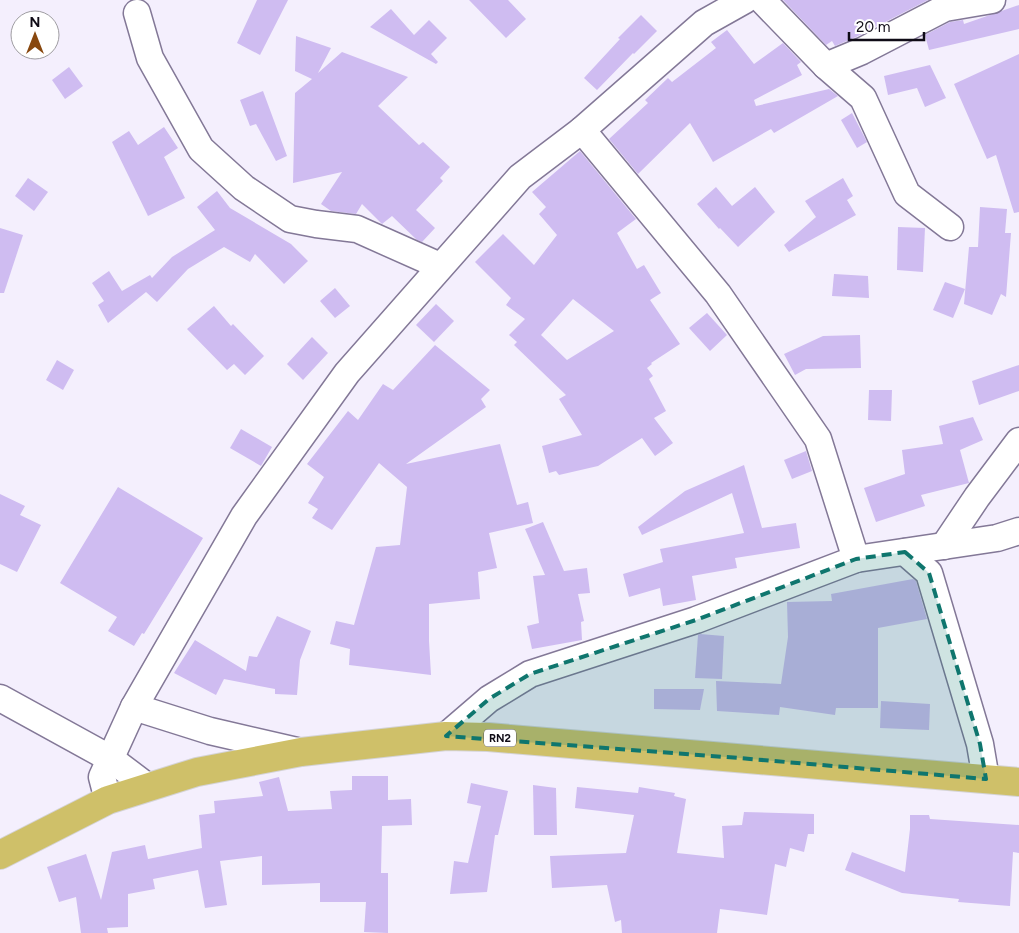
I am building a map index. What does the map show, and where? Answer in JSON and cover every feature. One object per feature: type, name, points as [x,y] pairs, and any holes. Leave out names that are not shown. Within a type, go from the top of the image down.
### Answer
[{"type":"highway","name":"RN2","points":[[0,855],[108,800],[197,772],[301,752],[446,736],[498,738],[1019,782]]},
{"type":"street","points":[[108,800],[102,777],[134,707],[244,516],[347,373],[520,177],[582,130],[704,23],[745,0]]},
{"type":"street","points":[[762,0],[826,66],[863,98],[907,194],[950,227]]},
{"type":"street","points":[[826,66],[862,51],[945,8],[992,0]]},
{"type":"street","points":[[137,13],[150,58],[201,149],[244,188],[290,219],[357,229],[440,266]]},
{"type":"street","points":[[582,130],[718,294],[818,439],[856,559]]},
{"type":"street","points":[[944,546],[1019,440]]},
{"type":"street","points":[[446,736],[489,699],[530,674],[696,620],[856,559],[996,538],[1019,531]]},
{"type":"street","points":[[905,552],[929,572],[980,744],[986,779]]},
{"type":"street","points":[[0,698],[111,759],[148,787]]},
{"type":"street","points":[[134,707],[210,732],[301,752]]},
{"type":"highlighted area","points":[[905,552],[929,573],[980,744],[986,779],[739,758],[446,736],[489,699],[530,674],[696,620],[856,559]]},
{"type":"building","points":[[257,0],[288,0],[260,55],[237,43]]},
{"type":"building","points":[[469,0],[508,0],[526,19],[506,38]]},
{"type":"building","points":[[783,0],[928,0],[835,46],[832,41],[826,45]]},
{"type":"building","points":[[1019,5],[1019,29],[929,50],[925,35],[950,22],[963,20],[964,24]]},
{"type":"building","points":[[391,9],[414,35],[429,20],[447,38],[431,54],[438,62],[436,64],[370,27]]},
{"type":"building","points":[[641,15],[657,31],[597,90],[584,78],[620,39],[618,38]]},
{"type":"building","points":[[727,30],[754,64],[783,43],[801,62],[797,65],[802,75],[754,100],[756,106],[829,89],[838,96],[774,133],[771,129],[713,162],[690,123],[638,174],[609,139],[648,103],[645,100],[668,78],[672,82],[716,48],[711,42]]},
{"type":"building","points":[[296,36],[331,48],[318,73],[342,52],[408,77],[378,106],[419,145],[423,142],[450,167],[440,178],[443,181],[416,210],[435,228],[422,242],[417,240],[392,216],[382,224],[362,204],[356,214],[331,211],[321,204],[342,172],[293,183],[295,93],[312,79],[295,71]]},
{"type":"building","points":[[1019,54],[1019,212],[1014,213],[996,155],[987,159],[954,84]]},
{"type":"building","points":[[930,65],[946,98],[925,107],[917,88],[888,95],[884,76]]},
{"type":"building","points":[[69,67],[83,86],[65,99],[52,80]]},
{"type":"building","points":[[263,91],[287,156],[276,161],[256,124],[250,126],[240,100]]},
{"type":"building","points":[[852,113],[867,142],[857,148],[841,120]]},
{"type":"building","points":[[164,127],[178,148],[164,157],[185,198],[148,216],[112,142],[129,131],[138,145]]},
{"type":"building","points":[[580,151],[636,219],[617,233],[637,269],[644,265],[661,293],[650,300],[680,344],[651,363],[647,368],[653,376],[649,379],[666,411],[654,418],[673,443],[655,456],[642,438],[598,466],[559,475],[556,471],[549,473],[542,446],[582,435],[559,399],[566,395],[514,345],[517,342],[509,335],[525,319],[506,305],[511,298],[475,262],[503,234],[534,265],[557,235],[539,214],[546,207],[532,192]],"holes":[[[573,299],[614,331],[567,360],[541,335]]]},
{"type":"building","points":[[28,178],[48,192],[34,211],[15,196]]},
{"type":"building","points":[[843,178],[853,196],[847,200],[856,215],[789,252],[784,245],[816,217],[805,201]]},
{"type":"building","points":[[716,187],[732,206],[755,187],[775,212],[738,247],[697,204]]},
{"type":"building","points":[[217,191],[230,208],[291,244],[308,261],[284,284],[255,254],[250,262],[224,247],[188,269],[157,302],[146,292],[108,323],[98,305],[104,301],[92,283],[109,271],[122,291],[150,275],[152,278],[172,257],[215,230],[197,207]]},
{"type":"building","points":[[980,207],[1007,209],[1005,233],[1011,233],[1006,297],[1001,294],[992,315],[964,304],[969,247],[978,247]]},
{"type":"building","points":[[898,227],[925,228],[923,272],[897,270]]},
{"type":"building","points":[[0,228],[23,235],[4,293],[0,293]]},
{"type":"building","points":[[834,274],[868,276],[869,298],[832,296]]},
{"type":"building","points":[[945,282],[965,289],[953,318],[933,310]]},
{"type":"building","points":[[335,288],[350,306],[335,318],[320,301]]},
{"type":"building","points":[[436,304],[454,321],[434,342],[416,325]]},
{"type":"building","points":[[214,306],[231,326],[233,324],[264,356],[245,375],[234,364],[227,370],[187,329]]},
{"type":"building","points":[[707,313],[727,335],[710,351],[689,328]]},
{"type":"building","points":[[860,335],[861,368],[806,369],[795,375],[784,354],[823,336]]},
{"type":"building","points":[[312,337],[328,353],[303,380],[287,364]]},
{"type":"building","points":[[435,345],[490,390],[481,399],[486,407],[406,464],[500,444],[517,505],[528,502],[533,523],[489,533],[497,568],[478,572],[480,599],[429,604],[431,675],[349,665],[350,649],[330,644],[336,621],[354,625],[376,547],[400,545],[407,487],[379,463],[332,530],[312,518],[318,509],[308,503],[324,477],[307,464],[348,411],[358,420],[383,384],[393,390]]},
{"type":"building","points":[[57,360],[74,370],[63,390],[46,380]]},
{"type":"building","points":[[1019,365],[1019,391],[979,405],[972,381]]},
{"type":"building","points":[[869,390],[892,390],[891,421],[868,420]]},
{"type":"building","points":[[973,417],[983,440],[960,450],[969,483],[921,495],[925,506],[876,522],[864,488],[905,474],[902,450],[943,444],[939,426]]},
{"type":"building","points":[[241,429],[272,447],[261,466],[230,448]]},
{"type":"building","points":[[806,451],[812,471],[792,479],[784,460]]},
{"type":"building","points":[[744,465],[762,528],[796,523],[800,548],[735,558],[737,568],[692,576],[696,600],[663,606],[660,588],[629,597],[623,574],[663,562],[660,549],[744,533],[732,493],[642,535],[638,527],[685,491]]},
{"type":"building","points":[[118,487],[203,538],[144,634],[142,633],[134,646],[108,631],[117,617],[60,583]]},
{"type":"building","points":[[0,494],[25,506],[20,515],[41,525],[17,572],[0,564]]},
{"type":"building","points":[[543,522],[564,571],[587,568],[590,593],[578,594],[584,621],[581,622],[582,640],[532,649],[527,626],[539,623],[533,576],[545,575],[525,529]]},
{"type":"building","points":[[913,579],[916,581],[927,619],[878,628],[878,708],[836,708],[835,715],[780,707],[779,715],[717,711],[716,681],[781,684],[788,637],[787,602],[832,601],[831,594]]},
{"type":"building","points":[[277,616],[311,631],[300,660],[297,695],[275,694],[275,689],[224,679],[216,695],[174,673],[195,640],[246,671],[249,656],[257,657]]},
{"type":"building","points":[[698,635],[724,636],[722,679],[695,678]]},
{"type":"building","points":[[654,689],[704,689],[700,710],[654,709]]},
{"type":"building","points":[[881,701],[930,704],[929,730],[880,728]]},
{"type":"building","points":[[352,776],[388,776],[388,800],[411,799],[412,825],[382,826],[381,873],[388,873],[388,933],[364,932],[366,902],[320,902],[320,883],[262,885],[262,856],[220,861],[227,905],[205,908],[198,870],[153,879],[155,889],[128,894],[128,927],[107,928],[108,933],[81,933],[76,897],[59,902],[47,867],[86,854],[101,900],[112,852],[145,845],[148,859],[202,848],[199,815],[215,813],[214,801],[263,796],[259,782],[279,777],[288,811],[332,809],[330,791],[352,790]]},
{"type":"building","points":[[471,783],[508,791],[498,835],[495,835],[487,892],[450,894],[454,861],[468,863],[481,806],[467,803]]},
{"type":"building","points":[[533,785],[556,788],[557,835],[534,835]]},
{"type":"building","points":[[577,787],[638,793],[639,787],[675,793],[674,796],[686,799],[677,853],[724,858],[722,826],[742,825],[744,812],[814,814],[814,834],[808,834],[804,852],[790,848],[786,867],[775,864],[767,915],[720,909],[717,933],[622,933],[621,920],[615,922],[607,885],[552,888],[550,856],[626,853],[634,815],[575,808]]},
{"type":"building","points":[[910,815],[929,815],[930,819],[1019,825],[1019,853],[1013,852],[1010,906],[958,902],[959,899],[902,893],[845,870],[852,852],[905,872]]}]
